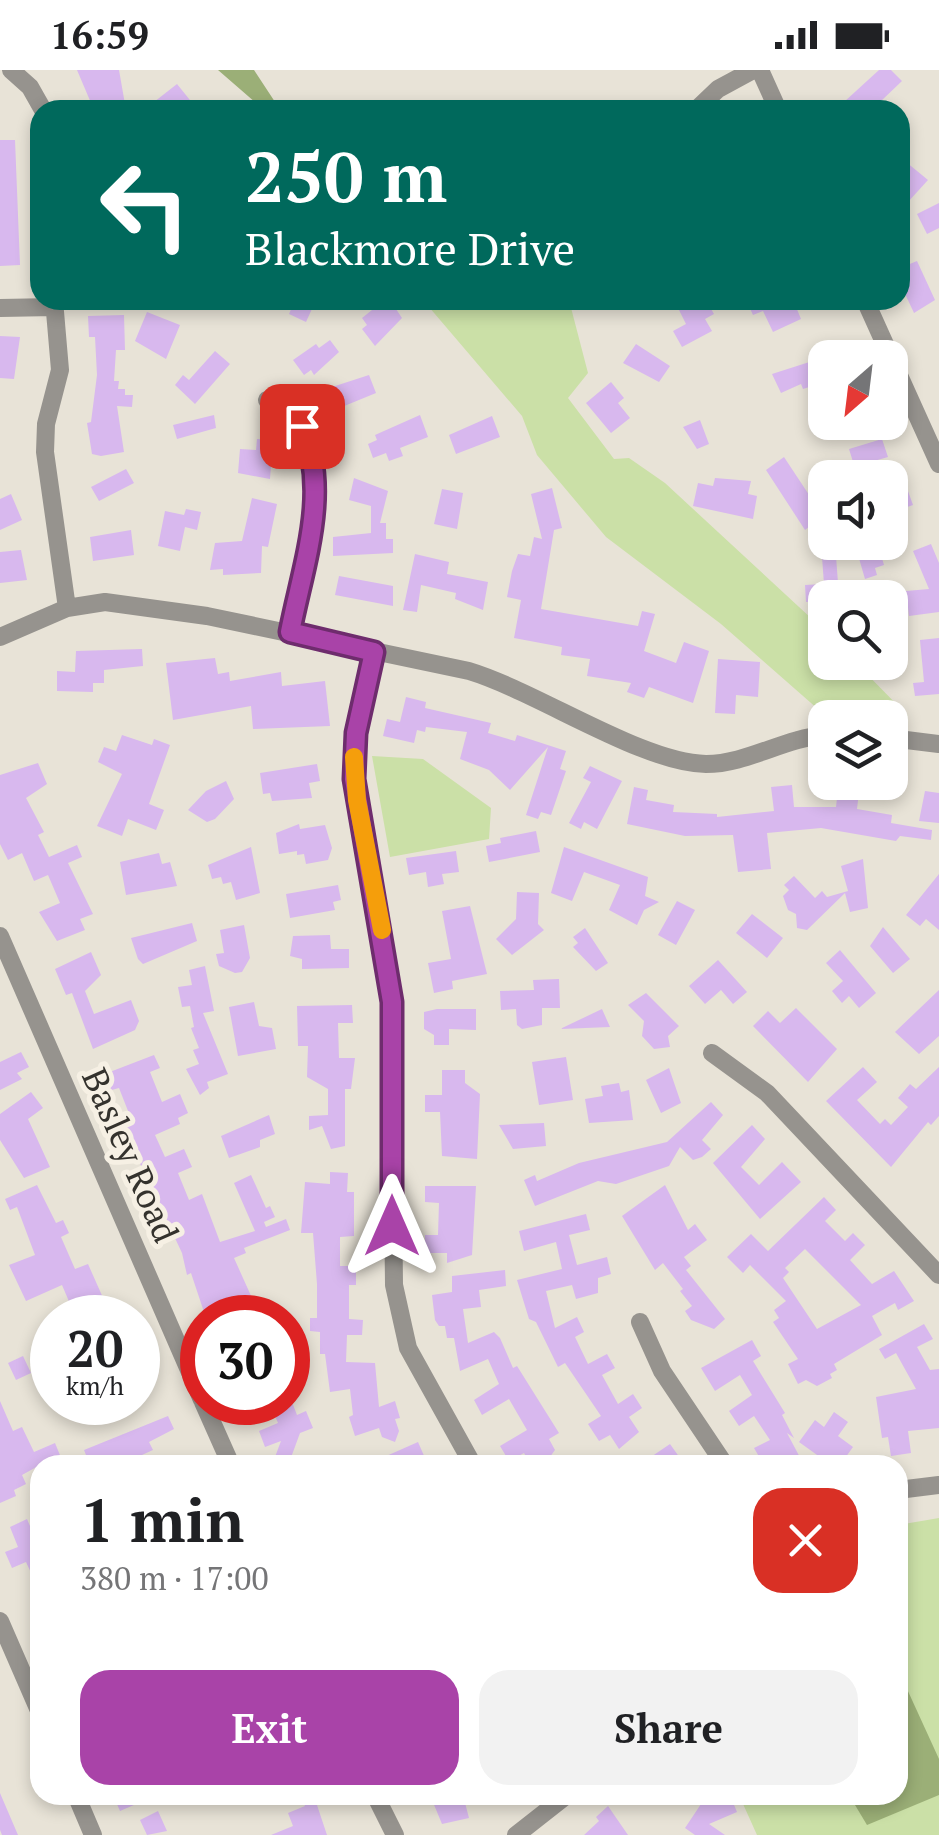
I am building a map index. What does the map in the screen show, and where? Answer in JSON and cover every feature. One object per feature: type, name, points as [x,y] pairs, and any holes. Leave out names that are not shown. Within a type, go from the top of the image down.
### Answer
[{"type":"street","points":[[11,70],[30,87],[37,100]]},
{"type":"street","points":[[706,100],[718,89],[756,70],[772,100]]},
{"type":"street","points":[[0,308],[30,306]]},
{"type":"street","points":[[54,310],[59,384],[46,424],[45,452],[67,608]]},
{"type":"street","points":[[869,310],[939,464]]},
{"type":"street","points":[[266,400],[286,408],[302,426],[317,478],[290,632]]},
{"type":"street","points":[[0,638],[67,608],[128,603],[290,632],[511,685],[685,762],[735,761],[808,739]]},
{"type":"street","points":[[374,652],[356,733],[354,779],[392,1002],[394,1284],[408,1348],[467,1455]]},
{"type":"street","points":[[908,740],[939,744]]},
{"type":"street","name":"Basley Road","points":[[0,936],[180,1348]]},
{"type":"street","points":[[712,1053],[767,1092],[939,1274]]},
{"type":"street","points":[[640,1322],[662,1371],[718,1455]]},
{"type":"street","name":"Basley Road","points":[[214,1425],[227,1455]]},
{"type":"street","points":[[908,1489],[939,1485]]},
{"type":"street","points":[[0,1621],[30,1690]]},
{"type":"street","points":[[80,1805],[94,1835]]},
{"type":"street","points":[[380,1805],[394,1835]]},
{"type":"street","points":[[516,1835],[554,1805]]},
{"type":"green space","points":[[218,70],[254,70],[274,100],[252,100]]},
{"type":"green space","points":[[432,310],[572,310],[588,373],[568,398],[614,459],[629,458],[665,483],[808,615],[808,680],[873,680],[892,700],[808,700],[721,624],[606,537],[537,455],[522,416]]},
{"type":"green space","points":[[372,756],[423,759],[491,808],[489,839],[390,857]]},
{"type":"green space","points":[[939,1518],[939,1835],[757,1835],[744,1805],[908,1805],[908,1523]]},
{"type":"green space","points":[[908,1691],[939,1759],[939,1795],[867,1825],[855,1805],[908,1805]]},
{"type":"building","points":[[77,70],[119,70],[124,100],[90,100]]},
{"type":"building","points":[[879,70],[891,70],[902,81],[882,100],[846,100]]},
{"type":"building","points":[[177,84],[190,100],[157,100]]},
{"type":"building","points":[[0,140],[15,140],[20,265],[0,266]]},
{"type":"building","points":[[910,165],[928,180],[910,200]]},
{"type":"building","points":[[939,203],[939,228],[927,234],[917,214]]},
{"type":"building","points":[[917,261],[935,300],[914,313],[910,304],[910,264]]},
{"type":"building","points":[[291,310],[311,310],[306,322],[289,314]]},
{"type":"building","points":[[372,310],[397,310],[402,318],[375,346],[362,329],[367,325],[362,318]]},
{"type":"building","points":[[679,310],[712,310],[714,314],[705,319],[712,331],[682,347],[673,331],[686,324]]},
{"type":"building","points":[[751,310],[797,310],[801,319],[773,332],[763,311],[753,315]]},
{"type":"building","points":[[147,312],[180,325],[166,359],[135,341]]},
{"type":"building","points":[[124,315],[125,350],[116,350],[114,381],[119,381],[118,389],[125,389],[125,395],[133,395],[132,407],[117,406],[124,452],[101,456],[92,454],[87,423],[91,422],[97,375],[95,337],[89,337],[88,316]]},
{"type":"building","points":[[0,336],[20,337],[14,379],[0,378]]},
{"type":"building","points":[[330,340],[339,352],[314,375],[311,370],[304,375],[293,360],[316,344],[319,348]]},
{"type":"building","points":[[636,344],[670,366],[659,382],[623,363]]},
{"type":"building","points":[[215,351],[230,364],[195,404],[175,385],[183,375],[189,380]]},
{"type":"building","points":[[808,362],[808,387],[803,389],[801,384],[781,393],[772,374]]},
{"type":"building","points":[[369,375],[376,393],[337,409],[329,388]]},
{"type":"building","points":[[611,382],[624,398],[618,403],[630,418],[611,433],[586,403]]},
{"type":"building","points":[[214,415],[216,428],[177,439],[173,425]]},
{"type":"building","points":[[420,415],[428,437],[400,448],[403,456],[389,461],[386,453],[373,458],[368,444],[377,440],[375,435]]},
{"type":"building","points":[[492,416],[500,437],[456,454],[449,435]]},
{"type":"building","points":[[700,420],[709,444],[697,449],[683,427]]},
{"type":"building","points":[[257,439],[273,440],[270,479],[238,473],[240,449],[256,450]]},
{"type":"building","points":[[882,440],[888,457],[852,460],[849,449]]},
{"type":"building","points":[[784,457],[808,493],[805,530],[766,470]]},
{"type":"building","points":[[126,469],[134,483],[99,501],[91,487]]},
{"type":"building","points":[[354,478],[388,491],[380,523],[386,523],[386,539],[393,539],[393,553],[333,556],[333,537],[371,533],[371,506],[349,500]]},
{"type":"building","points":[[715,478],[751,481],[748,494],[757,496],[753,519],[693,506],[698,483],[713,486]]},
{"type":"building","points":[[552,488],[562,528],[554,530],[541,609],[638,626],[642,611],[655,614],[644,651],[676,663],[684,642],[709,651],[693,703],[649,687],[644,698],[627,692],[631,683],[587,676],[590,659],[561,655],[562,647],[514,638],[521,600],[507,597],[512,571],[518,554],[530,556],[534,537],[542,539],[531,494]]},
{"type":"building","points":[[442,489],[463,493],[457,529],[434,524]]},
{"type":"building","points":[[11,494],[22,520],[0,530],[0,499]]},
{"type":"building","points":[[252,498],[277,504],[268,547],[262,546],[261,573],[223,575],[223,569],[210,570],[215,543],[242,541]]},
{"type":"building","points":[[186,509],[201,512],[197,530],[185,527],[180,551],[158,546],[165,511],[184,515]]},
{"type":"building","points":[[131,530],[134,555],[93,561],[90,537]]},
{"type":"building","points":[[931,544],[939,563],[939,612],[909,616],[908,591],[929,589],[913,551]]},
{"type":"building","points":[[21,550],[27,580],[0,583],[0,552]]},
{"type":"building","points":[[415,554],[449,562],[447,574],[488,582],[483,610],[455,599],[456,593],[421,585],[417,612],[403,610]]},
{"type":"building","points":[[822,560],[836,560],[838,580],[824,580]]},
{"type":"building","points":[[859,560],[883,560],[884,565],[875,568],[877,575],[865,579]]},
{"type":"building","points":[[339,576],[393,586],[393,606],[335,595]]},
{"type":"building","points":[[939,638],[939,694],[915,696],[913,683],[924,682],[920,640]]},
{"type":"building","points":[[142,649],[143,666],[104,670],[104,683],[93,683],[93,692],[57,691],[57,671],[75,672],[76,651]]},
{"type":"building","points":[[215,658],[218,674],[229,672],[230,681],[281,672],[282,686],[325,681],[330,726],[253,729],[251,706],[173,720],[166,663]]},
{"type":"building","points":[[718,659],[760,662],[758,697],[736,695],[735,714],[715,713]]},
{"type":"building","points":[[406,697],[426,702],[425,708],[491,723],[488,733],[515,741],[517,735],[566,751],[560,769],[566,771],[551,815],[541,812],[538,819],[526,815],[548,747],[510,790],[489,770],[460,759],[467,732],[426,727],[425,732],[417,730],[414,743],[383,736],[387,719],[400,722]]},
{"type":"building","points":[[122,735],[152,745],[154,739],[170,745],[149,804],[164,810],[156,830],[128,819],[122,836],[97,826],[122,774],[98,762],[104,747],[116,751]]},
{"type":"building","points":[[38,763],[47,784],[26,798],[44,832],[38,835],[49,857],[77,845],[82,857],[68,863],[93,914],[80,919],[85,930],[57,941],[39,912],[60,903],[48,875],[34,881],[22,853],[8,860],[0,844],[0,775]]},
{"type":"building","points":[[317,764],[320,781],[309,783],[312,798],[272,801],[270,793],[263,794],[260,773]]},
{"type":"building","points":[[590,766],[622,781],[597,829],[584,822],[581,829],[569,823],[591,782],[583,778]]},
{"type":"building","points":[[226,781],[234,799],[215,819],[207,822],[188,810],[206,791]]},
{"type":"building","points":[[792,785],[794,807],[836,807],[837,800],[858,800],[857,809],[892,815],[891,823],[932,830],[931,840],[900,836],[896,841],[821,828],[767,833],[771,869],[738,872],[733,835],[685,836],[627,824],[634,787],[648,790],[646,800],[674,805],[673,812],[717,817],[774,811],[771,787]]},
{"type":"building","points":[[925,791],[939,793],[939,823],[919,821]]},
{"type":"building","points":[[299,824],[300,829],[325,825],[332,848],[328,860],[306,864],[304,854],[297,855],[297,851],[279,854],[276,833]]},
{"type":"building","points":[[536,831],[540,852],[489,862],[486,846],[501,843],[500,838]]},
{"type":"building","points":[[251,847],[260,893],[236,900],[231,882],[223,884],[221,877],[212,879],[208,865]]},
{"type":"building","points":[[564,847],[648,877],[645,896],[659,902],[644,910],[637,925],[609,910],[620,885],[584,872],[572,901],[551,893]]},
{"type":"building","points":[[456,851],[459,872],[442,874],[444,884],[428,887],[426,872],[409,875],[406,858]]},
{"type":"building","points":[[159,853],[162,864],[170,862],[177,886],[126,895],[120,862]]},
{"type":"building","points":[[863,859],[868,908],[850,912],[845,893],[807,930],[797,928],[796,914],[788,910],[783,896],[789,890],[784,885],[794,876],[815,898],[822,891],[827,897],[848,891],[841,866]]},
{"type":"building","points":[[939,874],[939,930],[926,919],[920,926],[906,915]]},
{"type":"building","points":[[338,885],[341,900],[333,902],[335,910],[290,918],[286,894]]},
{"type":"building","points":[[517,892],[539,893],[538,924],[544,930],[512,955],[496,939],[516,919]]},
{"type":"building","points":[[677,901],[695,910],[676,945],[658,935]]},
{"type":"building","points":[[470,906],[487,974],[452,981],[453,989],[434,993],[428,963],[451,959],[442,911]]},
{"type":"building","points":[[752,914],[783,938],[767,958],[736,933]]},
{"type":"building","points":[[192,923],[197,941],[143,964],[138,959],[131,938]]},
{"type":"building","points":[[244,925],[250,958],[242,972],[235,973],[219,966],[216,954],[224,953],[220,930]]},
{"type":"building","points":[[883,927],[910,959],[893,973],[870,946]]},
{"type":"building","points":[[585,928],[608,963],[596,971],[573,947],[578,943],[573,937]]},
{"type":"building","points":[[330,935],[331,949],[349,949],[349,968],[302,969],[302,959],[290,956],[293,936]]},
{"type":"building","points":[[840,950],[876,993],[859,1008],[849,996],[842,1003],[832,991],[843,981],[826,963]]},
{"type":"building","points":[[91,952],[101,975],[85,991],[94,1014],[131,1000],[139,1021],[135,1030],[93,1049],[72,993],[66,995],[55,969]]},
{"type":"building","points":[[718,960],[747,992],[733,1004],[721,990],[705,1004],[689,986]]},
{"type":"building","points":[[205,966],[214,1011],[203,1013],[228,1074],[207,1082],[209,1088],[200,1095],[186,1069],[199,1064],[193,1050],[199,1048],[191,1028],[194,1027],[190,1006],[182,1007],[178,987],[192,985],[189,970]]},
{"type":"building","points":[[559,979],[560,1008],[542,1008],[542,1025],[522,1029],[517,1025],[516,1009],[501,1010],[500,991],[534,990],[533,980]]},
{"type":"building","points":[[939,990],[939,1036],[919,1054],[895,1032]]},
{"type":"building","points":[[646,993],[679,1026],[668,1036],[670,1047],[654,1049],[642,1036],[644,1021],[628,1005]]},
{"type":"building","points":[[254,1002],[259,1026],[272,1028],[276,1049],[238,1056],[229,1007]]},
{"type":"building","points":[[352,1005],[353,1023],[338,1023],[339,1058],[355,1058],[351,1089],[345,1089],[345,1146],[331,1149],[322,1126],[309,1130],[309,1116],[328,1115],[328,1089],[307,1077],[308,1046],[298,1046],[297,1006]]},
{"type":"building","points":[[796,1008],[837,1049],[808,1082],[753,1026],[768,1011],[780,1023]]},
{"type":"building","points":[[476,1009],[476,1030],[449,1029],[449,1045],[434,1045],[434,1035],[424,1029],[424,1012]]},
{"type":"building","points":[[602,1009],[610,1027],[560,1029]]},
{"type":"building","points":[[21,1052],[29,1067],[17,1073],[22,1079],[0,1090],[0,1062]]},
{"type":"building","points":[[154,1055],[160,1068],[150,1072],[162,1102],[180,1094],[188,1113],[178,1118],[180,1124],[155,1135],[165,1157],[184,1149],[192,1167],[178,1173],[189,1200],[202,1194],[220,1242],[255,1231],[234,1183],[251,1175],[266,1208],[270,1206],[275,1217],[264,1222],[266,1227],[286,1219],[290,1230],[244,1248],[246,1253],[234,1258],[251,1295],[198,1295],[120,1121],[130,1116],[119,1088],[108,1091],[102,1075]]},
{"type":"building","points":[[566,1057],[573,1100],[539,1105],[532,1062]]},
{"type":"building","points":[[863,1067],[877,1082],[857,1100],[880,1124],[885,1119],[891,1125],[908,1107],[898,1098],[910,1084],[916,1089],[939,1067],[939,1116],[931,1125],[928,1122],[891,1167],[826,1101]]},
{"type":"building","points":[[669,1068],[681,1103],[661,1113],[646,1080]]},
{"type":"building","points":[[442,1070],[465,1070],[465,1083],[480,1094],[477,1159],[442,1156],[440,1112],[425,1112],[425,1095],[442,1095]]},
{"type":"building","points":[[619,1083],[621,1092],[629,1090],[633,1120],[589,1123],[585,1099],[603,1096],[601,1086]]},
{"type":"building","points":[[31,1092],[43,1108],[28,1119],[50,1167],[24,1178],[0,1140],[0,1114]]},
{"type":"building","points":[[711,1102],[723,1115],[702,1140],[711,1149],[702,1157],[693,1160],[680,1147],[669,1166],[616,1184],[598,1181],[535,1206],[524,1180],[535,1175],[537,1181],[579,1163],[667,1142]]},
{"type":"building","points":[[269,1115],[275,1134],[260,1140],[260,1147],[229,1158],[221,1136]]},
{"type":"building","points":[[544,1123],[546,1146],[513,1149],[499,1125]]},
{"type":"building","points":[[752,1125],[765,1139],[741,1167],[759,1185],[782,1162],[801,1182],[760,1219],[713,1163]]},
{"type":"building","points":[[330,1172],[348,1173],[347,1192],[354,1192],[354,1236],[340,1237],[340,1266],[356,1266],[356,1285],[349,1285],[349,1319],[363,1320],[362,1335],[347,1335],[346,1362],[375,1363],[379,1407],[395,1401],[400,1418],[395,1419],[399,1431],[395,1442],[382,1437],[379,1428],[355,1436],[349,1417],[353,1415],[350,1389],[330,1392],[325,1354],[320,1354],[320,1332],[310,1331],[310,1318],[317,1318],[317,1284],[313,1233],[301,1233],[305,1182],[330,1184]]},
{"type":"building","points":[[37,1185],[56,1223],[63,1220],[69,1233],[61,1237],[75,1269],[88,1264],[102,1295],[66,1295],[62,1285],[30,1295],[26,1301],[9,1265],[35,1255],[17,1207],[10,1210],[5,1199]]},
{"type":"building","points":[[665,1185],[688,1230],[695,1224],[707,1240],[684,1257],[691,1266],[686,1270],[725,1319],[714,1329],[691,1320],[685,1311],[692,1306],[680,1291],[683,1289],[663,1263],[655,1270],[622,1216]]},
{"type":"building","points":[[425,1186],[476,1186],[472,1255],[447,1263],[447,1253],[425,1253],[425,1235],[438,1235],[439,1203],[425,1202]]},
{"type":"building","points":[[824,1197],[836,1210],[825,1221],[845,1241],[853,1233],[865,1245],[850,1260],[872,1284],[894,1271],[914,1301],[898,1310],[895,1303],[872,1316],[882,1335],[834,1364],[837,1370],[830,1374],[832,1378],[817,1386],[806,1380],[798,1384],[788,1364],[798,1359],[773,1322],[779,1318],[774,1310],[786,1301],[750,1265],[743,1273],[727,1257],[751,1234],[768,1251]],"holes":[[[805,1249],[861,1305],[817,1329],[783,1278],[789,1272],[785,1268]]]},
{"type":"building","points":[[586,1214],[590,1230],[569,1235],[577,1265],[607,1257],[611,1274],[598,1278],[598,1293],[576,1299],[572,1285],[546,1291],[555,1328],[577,1317],[584,1332],[575,1337],[588,1364],[607,1354],[615,1368],[602,1375],[618,1404],[633,1394],[642,1408],[629,1417],[639,1432],[619,1449],[610,1435],[599,1441],[588,1424],[601,1416],[565,1363],[558,1367],[536,1322],[529,1319],[517,1280],[562,1269],[556,1242],[524,1251],[519,1231]]},
{"type":"building","points":[[505,1270],[506,1286],[479,1290],[481,1307],[463,1309],[468,1343],[494,1332],[500,1338],[513,1368],[517,1366],[559,1433],[549,1439],[555,1450],[551,1455],[505,1455],[500,1446],[527,1430],[509,1399],[482,1415],[474,1400],[499,1384],[488,1359],[460,1371],[454,1338],[447,1338],[445,1326],[439,1326],[435,1320],[432,1295],[452,1292],[452,1276]]},
{"type":"building","points":[[924,1324],[933,1339],[917,1347],[930,1370],[939,1369],[939,1428],[908,1431],[911,1453],[891,1455],[888,1437],[882,1438],[876,1397],[916,1389],[896,1353],[885,1359],[879,1349]]},
{"type":"building","points":[[752,1340],[761,1356],[753,1361],[785,1413],[782,1415],[794,1438],[787,1433],[799,1455],[758,1455],[754,1448],[770,1440],[754,1416],[739,1426],[729,1411],[752,1395],[740,1375],[715,1391],[701,1368]]},
{"type":"building","points":[[23,1356],[30,1373],[16,1380],[8,1363]]},
{"type":"building","points":[[0,1401],[13,1431],[22,1427],[34,1452],[55,1443],[60,1455],[30,1455],[30,1471],[22,1475],[26,1484],[14,1490],[16,1496],[0,1503]]},
{"type":"building","points":[[834,1412],[848,1422],[838,1436],[853,1447],[847,1455],[817,1455],[799,1442],[815,1420],[824,1427]]},
{"type":"building","points":[[168,1416],[174,1429],[149,1442],[153,1450],[142,1455],[86,1455],[84,1450],[146,1425],[160,1425],[160,1419]]},
{"type":"building","points":[[310,1421],[313,1428],[300,1433],[292,1455],[276,1455],[281,1441],[265,1447],[259,1431],[273,1425],[310,1425]]},
{"type":"building","points":[[418,1442],[424,1455],[389,1455]]},
{"type":"building","points":[[670,1444],[678,1455],[654,1455]]},
{"type":"building","points":[[27,1519],[30,1571],[26,1562],[12,1568],[5,1552],[18,1547],[10,1527]]},
{"type":"building","points":[[0,1793],[18,1835],[2,1835]]},
{"type":"building","points":[[317,1805],[327,1835],[271,1835],[293,1826],[288,1813]]},
{"type":"building","points":[[434,1805],[466,1805],[469,1818],[442,1824]]},
{"type":"building","points":[[700,1805],[734,1805],[737,1812],[709,1824],[725,1835],[695,1835],[685,1828]]},
{"type":"building","points":[[608,1806],[628,1835],[584,1835],[599,1821],[596,1817]]},
{"type":"building","points":[[158,1811],[167,1831],[147,1835],[140,1820]]},
{"type":"slow traffic","points":[[354,757],[357,800],[382,930]]},
{"type":"route","points":[[302,426],[314,461],[316,496],[290,632],[374,652],[356,733],[354,779],[392,1002],[392,1226]]}]
